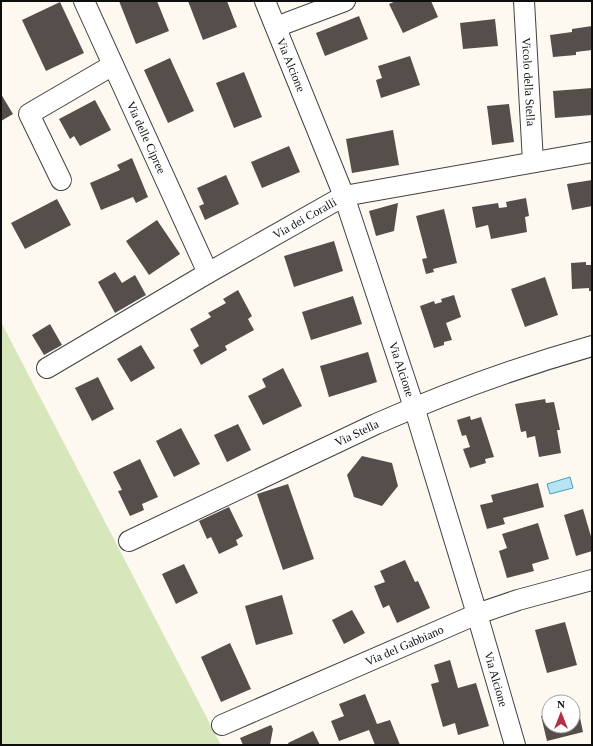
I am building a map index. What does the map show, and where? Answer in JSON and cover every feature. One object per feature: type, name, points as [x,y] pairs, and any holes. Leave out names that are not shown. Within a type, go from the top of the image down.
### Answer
[{"type":"street","name":"Via delle Cipree","points":[[84,1],[208,273]]},
{"type":"street","name":"Via Alcione","points":[[265,1],[344,196],[414,407],[515,745]]},
{"type":"street","points":[[276,27],[345,1]]},
{"type":"street","name":"Vicolo della Stella","points":[[524,1],[533,162]]},
{"type":"street","points":[[61,180],[29,114],[113,66]]},
{"type":"street","name":"Via dei Coralli","points":[[47,368],[208,273],[344,196],[592,152]]},
{"type":"street","name":"Via Stella","points":[[129,541],[414,407],[522,368],[592,346]]},
{"type":"street","name":"Via del Gabbiano","points":[[222,725],[477,614],[518,600],[592,580]]},
{"type":"green space","points":[[1,322],[221,745],[1,745]]},
{"type":"water","points":[[570,477],[573,488],[550,494],[547,484]]},
{"type":"building","points":[[119,1],[157,1],[169,31],[136,44]]},
{"type":"building","points":[[188,1],[227,1],[237,27],[203,40]]},
{"type":"building","points":[[396,1],[431,1],[438,17],[403,33],[389,4]]},
{"type":"building","points":[[60,2],[84,53],[46,71],[22,20]]},
{"type":"building","points":[[359,16],[368,39],[325,56],[316,33]]},
{"type":"building","points":[[495,19],[498,46],[463,49],[460,23]]},
{"type":"building","points":[[592,26],[592,50],[576,52],[576,55],[553,57],[550,35],[572,32],[572,29]]},
{"type":"building","points":[[410,56],[420,85],[381,98],[376,80],[382,78],[378,66]]},
{"type":"building","points":[[170,58],[194,111],[168,123],[144,70]]},
{"type":"building","points":[[244,72],[262,117],[234,128],[216,83]]},
{"type":"building","points":[[592,88],[592,115],[555,118],[553,91]]},
{"type":"building","points":[[1,94],[13,114],[1,121]]},
{"type":"building","points":[[95,100],[111,130],[80,146],[74,136],[70,139],[59,119]]},
{"type":"building","points":[[509,104],[514,142],[492,145],[487,106]]},
{"type":"building","points":[[393,130],[399,165],[352,173],[346,139]]},
{"type":"building","points":[[289,146],[300,172],[262,188],[251,162]]},
{"type":"building","points":[[132,158],[148,197],[136,203],[133,197],[101,210],[90,183],[120,170],[117,165]]},
{"type":"building","points":[[226,175],[239,204],[205,220],[199,206],[204,204],[197,188]]},
{"type":"building","points":[[592,180],[592,206],[572,210],[567,184]]},
{"type":"building","points":[[526,198],[529,216],[525,217],[527,232],[491,239],[488,225],[476,228],[472,207],[498,203],[499,208],[507,207],[506,202]]},
{"type":"building","points":[[57,199],[71,225],[25,249],[11,223]]},
{"type":"building","points":[[398,203],[394,231],[376,236],[369,211]]},
{"type":"building","points":[[444,209],[457,263],[433,269],[434,272],[426,274],[422,259],[427,258],[416,216]]},
{"type":"building","points":[[157,220],[180,254],[149,275],[126,241]]},
{"type":"building","points":[[334,241],[343,271],[294,287],[284,256]]},
{"type":"building","points":[[586,262],[586,265],[592,265],[592,291],[589,291],[589,288],[572,289],[571,263]]},
{"type":"building","points":[[115,272],[122,283],[135,275],[146,295],[115,313],[98,282]]},
{"type":"building","points":[[545,277],[558,315],[525,327],[511,289]]},
{"type":"building","points":[[238,290],[252,316],[248,319],[254,330],[225,346],[227,350],[201,365],[193,350],[199,346],[190,329],[211,317],[208,313],[226,303],[223,299]]},
{"type":"building","points":[[454,295],[461,317],[446,323],[452,340],[444,342],[444,345],[434,348],[420,306],[434,301],[435,304],[442,302],[441,299]]},
{"type":"building","points":[[353,296],[362,324],[311,340],[302,312]]},
{"type":"building","points":[[50,324],[62,345],[44,355],[32,335]]},
{"type":"building","points":[[141,345],[155,368],[131,382],[117,359]]},
{"type":"building","points":[[368,352],[377,382],[329,397],[320,366]]},
{"type":"building","points":[[283,368],[302,406],[263,425],[248,396],[266,387],[262,379]]},
{"type":"building","points":[[98,377],[114,409],[92,421],[75,388]]},
{"type":"building","points":[[545,399],[546,403],[554,402],[560,430],[557,430],[561,453],[539,457],[535,436],[527,438],[526,431],[521,432],[515,404]]},
{"type":"building","points":[[470,416],[471,420],[481,417],[494,457],[485,459],[486,463],[470,468],[463,449],[470,447],[466,435],[462,436],[457,420]]},
{"type":"building","points":[[238,424],[251,450],[227,462],[214,435]]},
{"type":"building","points":[[181,428],[200,464],[174,477],[156,441]]},
{"type":"building","points":[[362,456],[392,463],[398,486],[382,506],[354,497],[347,475]]},
{"type":"building","points":[[140,459],[158,497],[142,504],[144,510],[130,516],[118,491],[122,490],[113,472]]},
{"type":"building","points":[[538,483],[544,507],[503,518],[505,524],[487,529],[480,505],[493,502],[491,495]]},
{"type":"building","points":[[288,484],[314,559],[283,570],[257,494]]},
{"type":"building","points":[[229,507],[243,536],[236,540],[238,545],[219,554],[211,537],[207,539],[199,521]]},
{"type":"building","points":[[583,509],[592,540],[592,551],[576,556],[564,515]]},
{"type":"building","points":[[538,523],[549,559],[532,564],[534,571],[507,578],[499,551],[507,548],[502,534]]},
{"type":"building","points":[[405,560],[415,582],[418,581],[430,608],[397,623],[389,605],[383,608],[374,586],[385,582],[380,571]]},
{"type":"building","points":[[184,564],[198,593],[176,604],[162,574]]},
{"type":"building","points":[[282,595],[293,634],[256,645],[245,606]]},
{"type":"building","points":[[352,610],[365,633],[344,644],[332,620]]},
{"type":"building","points":[[565,622],[577,665],[547,673],[535,630]]},
{"type":"building","points":[[230,643],[251,689],[221,702],[201,657]]},
{"type":"building","points":[[450,660],[458,688],[476,683],[489,726],[458,735],[455,723],[443,727],[431,684],[439,682],[434,665]]},
{"type":"building","points":[[365,694],[377,724],[390,720],[400,745],[375,745],[369,730],[339,741],[331,721],[344,716],[339,704]]},
{"type":"building","points":[[581,722],[583,732],[581,732]]},
{"type":"building","points":[[271,725],[273,729],[270,745],[243,745],[240,738]]},
{"type":"building","points":[[313,731],[320,745],[289,745],[288,743]]},
{"type":"building","points":[[545,734],[575,734],[547,741]]}]
